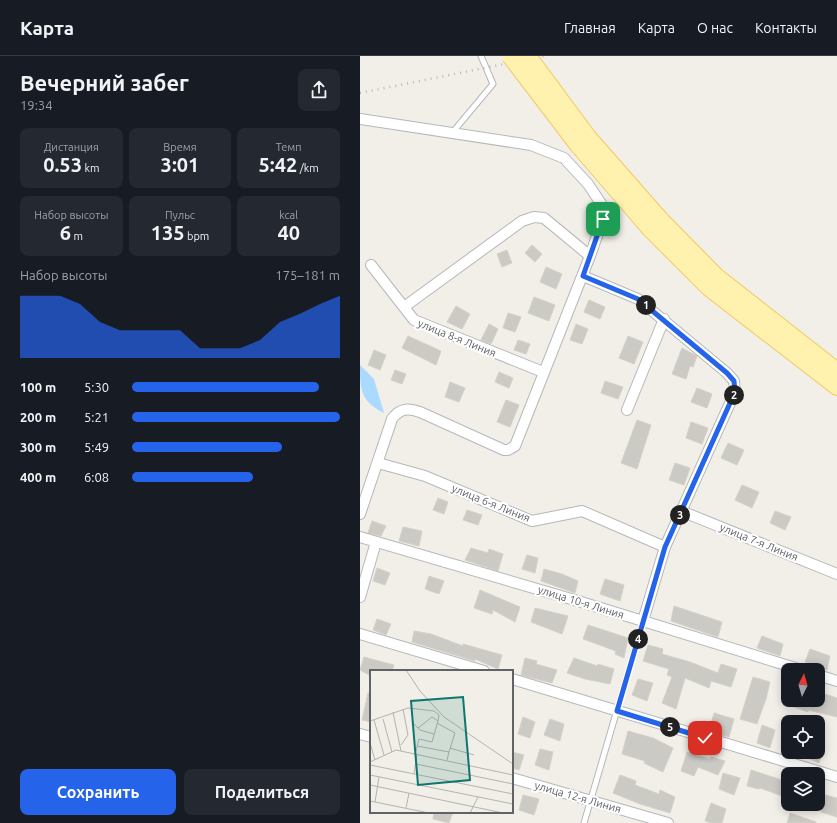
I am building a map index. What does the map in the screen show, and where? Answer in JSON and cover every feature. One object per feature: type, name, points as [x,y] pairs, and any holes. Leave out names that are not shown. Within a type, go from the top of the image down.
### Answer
[{"type":"main road","points":[[510,56],[577,144],[655,224],[716,276],[837,371]]},
{"type":"main road","points":[[528,56],[655,224],[709,288],[837,387]]},
{"type":"street","points":[[360,119],[531,145],[564,158],[588,184],[602,205],[603,219],[583,276],[543,372],[517,442],[512,448],[504,450],[420,412],[411,409],[403,409],[396,413],[392,419],[360,514]]},
{"type":"street","points":[[404,307],[522,221],[534,217],[544,218],[590,256]]},
{"type":"street","name":"улица 8-я Линия","points":[[371,265],[414,320],[543,372]]},
{"type":"street","points":[[583,276],[638,299],[664,319],[727,373],[734,381],[735,392],[665,547],[643,621]]},
{"type":"street","points":[[627,410],[664,319]]},
{"type":"street","name":"улица 6-я Линия","points":[[378,463],[425,476],[532,520],[582,511],[665,547]]},
{"type":"street","name":"улица 7-я Линия","points":[[681,511],[837,574]]},
{"type":"street","name":"улица 10-я Линия","points":[[360,537],[578,600],[781,664]]},
{"type":"street","points":[[360,597],[376,542]]},
{"type":"street","points":[[360,634],[481,670]]},
{"type":"street","points":[[825,677],[837,681]]},
{"type":"street","points":[[513,679],[837,776]]},
{"type":"street","points":[[360,734],[370,737]]},
{"type":"street","name":"улица 12-я Линия","points":[[513,778],[668,823]]},
{"type":"lane","points":[[452,133],[493,84],[481,56]]},
{"type":"lane","points":[[584,823],[643,621]]},
{"type":"water","points":[[360,365],[374,379],[384,413],[370,404],[363,394],[360,381]]},
{"type":"building","points":[[532,245],[542,254],[535,262],[525,253]]},
{"type":"building","points":[[507,250],[512,263],[502,267],[497,254]]},
{"type":"building","points":[[546,267],[562,274],[556,289],[540,282]]},
{"type":"building","points":[[534,297],[555,305],[549,321],[528,313]]},
{"type":"building","points":[[589,300],[605,307],[600,319],[584,312]]},
{"type":"building","points":[[456,306],[470,314],[462,329],[447,322]]},
{"type":"building","points":[[508,313],[521,317],[515,332],[503,328]]},
{"type":"building","points":[[489,324],[498,329],[491,344],[481,340]]},
{"type":"building","points":[[576,324],[588,329],[582,344],[570,340]]},
{"type":"building","points":[[408,336],[441,351],[436,365],[402,348]]},
{"type":"building","points":[[628,336],[643,342],[634,364],[619,358]]},
{"type":"building","points":[[518,340],[530,344],[526,354],[514,350]]},
{"type":"building","points":[[682,348],[697,356],[693,367],[690,366],[686,379],[672,374]]},
{"type":"building","points":[[374,350],[386,355],[380,370],[368,365]]},
{"type":"building","points":[[395,370],[406,374],[402,384],[391,380]]},
{"type":"building","points":[[499,372],[513,378],[509,388],[495,382]]},
{"type":"building","points":[[605,381],[623,387],[618,399],[601,393]]},
{"type":"building","points":[[450,382],[465,388],[459,402],[445,397]]},
{"type":"building","points":[[697,388],[712,394],[707,408],[691,402]]},
{"type":"building","points":[[506,400],[519,405],[510,427],[497,422]]},
{"type":"building","points":[[637,420],[651,425],[637,469],[621,463]]},
{"type":"building","points":[[691,422],[708,428],[702,444],[686,438]]},
{"type":"building","points":[[728,443],[744,450],[737,465],[721,458]]},
{"type":"building","points":[[675,463],[690,468],[684,485],[669,480]]},
{"type":"building","points":[[742,485],[759,492],[752,508],[735,500]]},
{"type":"building","points":[[438,498],[448,502],[444,514],[433,510]]},
{"type":"building","points":[[467,510],[482,515],[478,525],[463,520]]},
{"type":"building","points":[[775,511],[791,517],[785,530],[770,523]]},
{"type":"building","points":[[372,521],[386,526],[381,536],[368,533]]},
{"type":"building","points":[[403,527],[422,531],[419,546],[399,541]]},
{"type":"building","points":[[471,548],[488,553],[489,549],[503,554],[498,571],[465,560]]},
{"type":"building","points":[[527,555],[538,558],[535,573],[522,569]]},
{"type":"building","points":[[377,568],[390,573],[385,585],[373,581]]},
{"type":"building","points":[[544,569],[562,574],[578,581],[575,593],[541,581]]},
{"type":"building","points":[[429,576],[444,581],[439,594],[425,589]]},
{"type":"building","points":[[605,579],[624,585],[620,601],[600,594]]},
{"type":"building","points":[[480,590],[520,607],[515,622],[493,610],[492,614],[474,608]]},
{"type":"building","points":[[674,606],[722,622],[718,637],[671,621]]},
{"type":"building","points":[[535,608],[568,616],[562,634],[531,622]]},
{"type":"building","points":[[377,619],[391,624],[386,635],[373,630]]},
{"type":"building","points":[[588,625],[628,638],[624,658],[615,654],[616,651],[583,639]]},
{"type":"building","points":[[414,631],[431,634],[463,646],[463,644],[502,655],[498,669],[475,659],[475,661],[412,642]]},
{"type":"building","points":[[762,636],[783,644],[780,656],[757,648]]},
{"type":"building","points":[[648,645],[663,649],[662,654],[690,662],[718,673],[721,664],[737,669],[731,687],[711,681],[709,688],[685,678],[676,709],[662,703],[672,677],[667,675],[669,669],[643,661]]},
{"type":"building","points":[[810,649],[830,656],[827,670],[825,669],[825,663],[805,662]]},
{"type":"building","points":[[364,657],[394,665],[392,670],[370,670],[370,675],[360,670]]},
{"type":"building","points":[[525,658],[537,661],[536,664],[557,670],[552,683],[521,675]]},
{"type":"building","points":[[574,658],[597,666],[598,664],[614,669],[610,684],[585,679],[567,673]]},
{"type":"building","points":[[753,677],[770,682],[766,699],[757,724],[740,719]]},
{"type":"building","points":[[638,679],[653,683],[647,701],[632,695]]},
{"type":"building","points":[[368,693],[370,693],[370,722],[362,720]]},
{"type":"building","points":[[825,694],[837,698],[837,717],[808,710],[808,712],[794,707],[825,707]]},
{"type":"building","points":[[714,713],[734,719],[729,737],[709,731]]},
{"type":"building","points":[[523,717],[535,722],[530,738],[518,734]]},
{"type":"building","points":[[550,719],[564,724],[560,741],[544,735]]},
{"type":"building","points":[[762,725],[775,730],[770,748],[757,743]]},
{"type":"building","points":[[628,731],[653,738],[673,748],[663,772],[644,763],[645,761],[622,754]]},
{"type":"building","points":[[540,749],[553,752],[549,770],[535,765]]},
{"type":"building","points":[[513,752],[524,755],[519,770],[513,768]]},
{"type":"building","points":[[687,752],[710,759],[711,757],[725,761],[718,775],[698,767],[694,776],[681,771]]},
{"type":"building","points":[[810,759],[820,759],[819,763]]},
{"type":"building","points":[[751,770],[781,780],[781,796],[760,788],[747,786]]},
{"type":"building","points":[[723,773],[740,778],[734,795],[719,789]]},
{"type":"building","points":[[620,775],[636,781],[635,785],[659,794],[660,790],[675,797],[670,813],[640,804],[613,793]]},
{"type":"building","points":[[523,795],[539,799],[534,815],[519,810]]},
{"type":"building","points":[[825,795],[837,798],[837,817],[821,812],[825,811]]},
{"type":"building","points":[[711,803],[726,809],[722,823],[711,823],[705,821]]},
{"type":"building","points":[[434,813],[453,813],[449,823],[433,819]]},
{"type":"building","points":[[790,813],[816,822],[816,823],[787,823]]},
{"type":"railway","points":[[360,93],[544,56]]},
{"type":"route","points":[[603,219],[583,276],[638,299],[664,319],[727,373],[734,381],[735,392],[665,547],[617,711],[705,738]]}]
